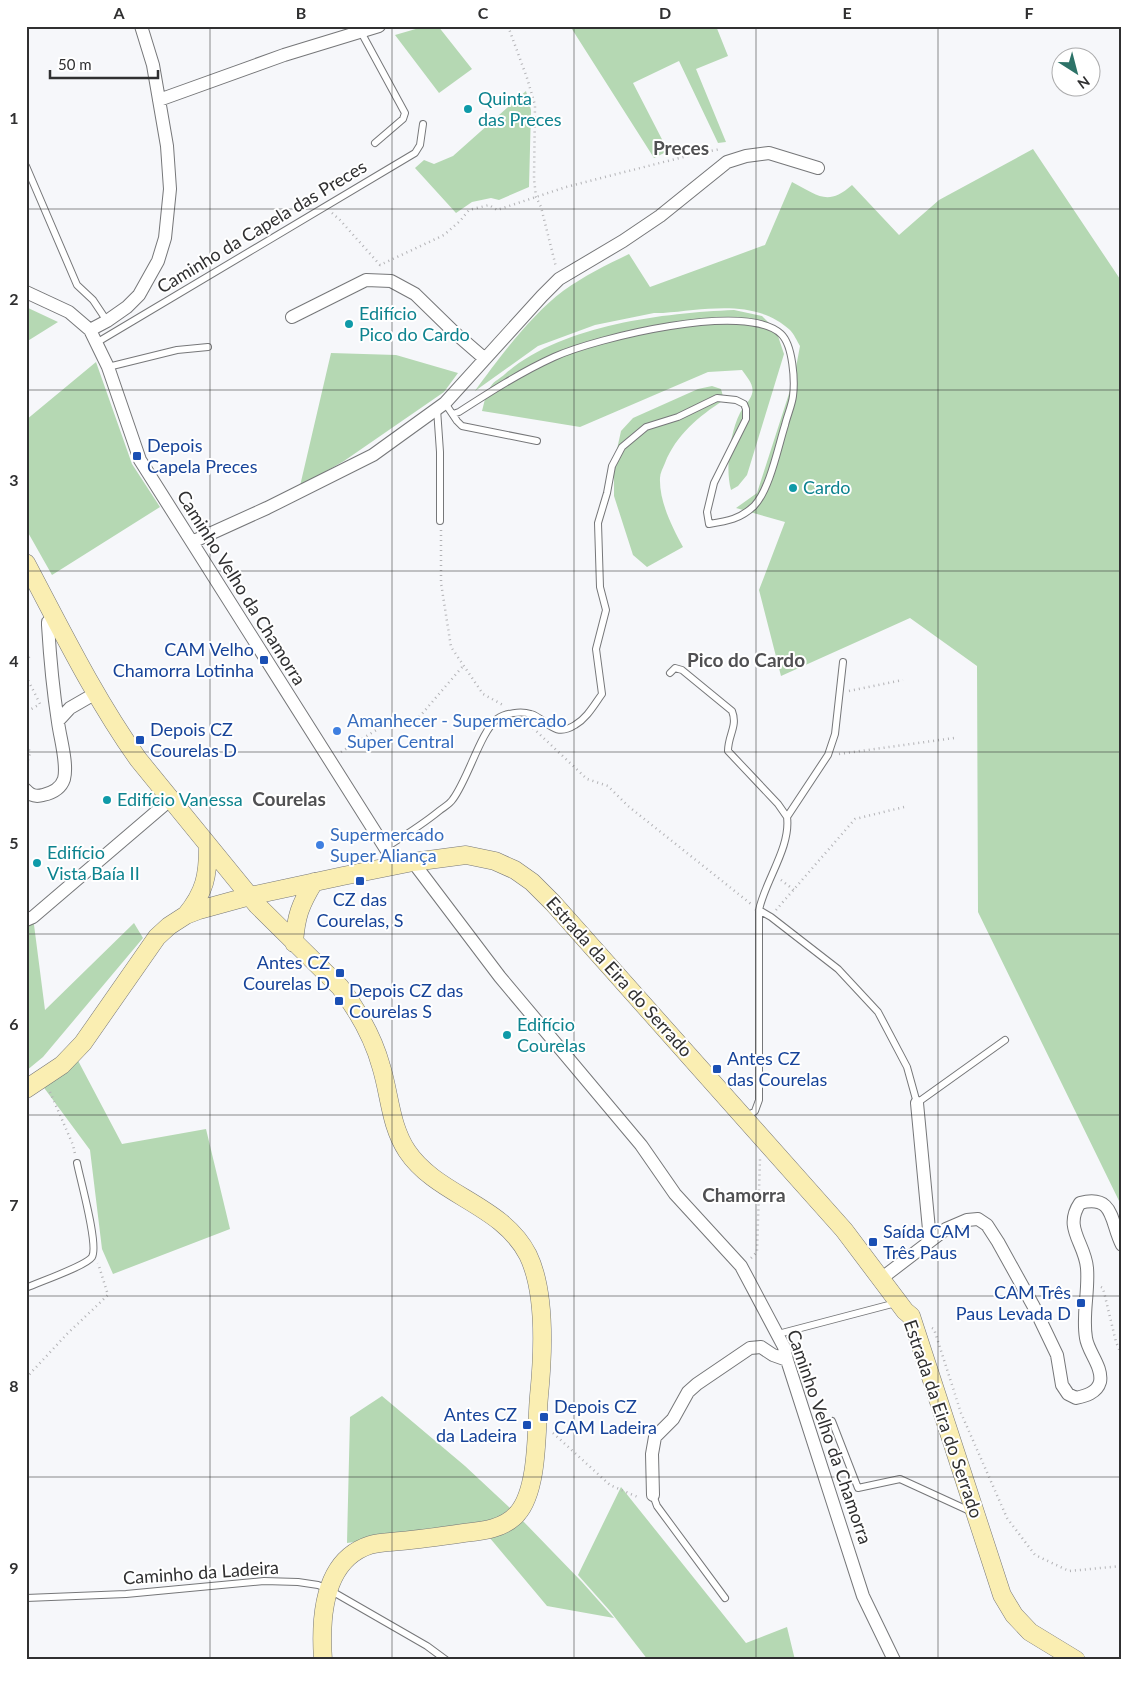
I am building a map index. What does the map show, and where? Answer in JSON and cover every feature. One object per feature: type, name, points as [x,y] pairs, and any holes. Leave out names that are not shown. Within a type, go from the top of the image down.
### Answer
[{"type":"main road","points":[[26,563],[96,693],[123,738],[170,800],[250,896],[340,987],[352,1004],[369,1033],[382,1068],[393,1123],[406,1150],[419,1167],[498,1219],[512,1232],[527,1254],[533,1270],[539,1298],[542,1330],[538,1419],[531,1482],[523,1505],[518,1513],[509,1521],[486,1531],[372,1545],[353,1554],[331,1579],[324,1602],[322,1660]]},
{"type":"main road","points":[[26,1088],[62,1065],[74,1053],[92,1032],[157,937],[186,916],[197,902],[205,884],[208,846]]},
{"type":"main road","name":"Estrada da Eira do Serrado","points":[[186,916],[215,905],[314,882],[413,862],[466,856],[495,861],[515,870],[532,882],[594,948],[844,1230],[911,1316],[1002,1595],[1014,1616],[1030,1632],[1076,1660]]},
{"type":"main road","points":[[294,942],[299,910],[314,882]]},
{"type":"street","points":[[90,330],[128,307],[139,295],[158,260],[165,238],[170,189],[168,146],[153,65],[140,26]]},
{"type":"street","points":[[159,100],[284,55],[379,26]]},
{"type":"street","points":[[192,542],[267,508],[373,455],[441,406],[559,279],[623,241],[660,216],[727,162],[746,156],[769,154],[818,168]]},
{"type":"street","points":[[292,317],[366,280],[391,281],[415,294],[455,333],[485,358]]},
{"type":"street","name":"Caminho Velho da Chamorra","points":[[26,292],[69,312],[90,330],[108,367],[140,460],[396,865]]},
{"type":"street","points":[[26,790],[31,794],[40,796],[51,793],[63,781],[63,759],[48,625],[48,622],[55,617]]},
{"type":"street","points":[[58,721],[70,708],[96,693]]},
{"type":"street","points":[[26,920],[32,917],[170,800]]},
{"type":"street","name":"Caminho Velho da Chamorra","points":[[413,862],[500,977],[640,1145],[675,1194],[741,1266],[784,1347],[863,1596],[894,1660]]},
{"type":"street","points":[[917,1103],[930,1240]]},
{"type":"street","points":[[882,1278],[946,1229],[966,1220],[978,1219],[987,1225],[1034,1307],[1057,1355],[1062,1385],[1068,1394],[1076,1398],[1090,1394],[1100,1382],[1099,1372],[1086,1340],[1087,1266],[1072,1220],[1074,1211],[1080,1203],[1091,1200],[1099,1201],[1107,1206],[1122,1245]]},
{"type":"street","points":[[655,1500],[652,1454],[655,1437],[673,1419],[688,1392],[750,1348],[761,1347],[773,1355],[787,1360]]},
{"type":"lane","points":[[363,30],[405,113],[402,119],[375,143]]},
{"type":"lane","name":"Caminho da Capela das Preces","points":[[96,343],[415,153],[419,149],[424,124]]},
{"type":"lane","points":[[26,166],[77,285],[93,300],[107,321]]},
{"type":"lane","points":[[385,848],[423,824],[452,800],[466,779],[490,726],[499,718],[517,712],[532,714],[548,726],[559,730],[574,726],[589,713],[602,694],[596,649],[606,610],[600,587],[598,523],[607,493],[612,466],[622,447],[646,427],[678,417],[717,398],[736,400],[744,404],[746,419],[714,483],[707,512],[709,524],[734,520],[755,505],[769,480],[793,396],[792,361],[782,334],[766,324],[732,320],[675,325],[612,337],[555,356],[504,383],[453,414]]},
{"type":"lane","points":[[108,367],[177,350],[208,347]]},
{"type":"lane","points":[[441,406],[453,414],[462,426],[537,441]]},
{"type":"lane","points":[[440,521],[441,406]]},
{"type":"lane","points":[[787,817],[828,755],[835,734],[843,662]]},
{"type":"lane","points":[[670,674],[674,668],[682,670],[732,711],[735,719],[728,743],[728,751],[778,804],[787,817],[789,827],[759,910],[759,1100],[755,1110],[745,1118]]},
{"type":"lane","points":[[759,910],[771,917],[838,969],[878,1012],[907,1067],[917,1103],[1006,1040]]},
{"type":"lane","points":[[26,1288],[83,1264],[92,1256],[94,1250],[93,1234],[77,1163]]},
{"type":"lane","points":[[778,1334],[900,1302]]},
{"type":"lane","points":[[832,1420],[858,1488],[900,1479],[974,1512]]},
{"type":"lane","points":[[655,1500],[725,1598]]},
{"type":"lane","name":"Caminho da Ladeira","points":[[26,1598],[126,1594],[264,1581],[298,1582],[318,1585],[328,1589],[427,1646],[446,1660]]},
{"type":"path","points":[[508,26],[535,106],[534,179],[536,197],[541,207],[559,279]]},
{"type":"path","points":[[325,207],[340,220],[380,265],[444,235],[469,210],[489,205],[497,210],[594,180],[695,154],[724,149]]},
{"type":"path","points":[[440,521],[441,583],[451,647],[483,694],[517,712],[587,779],[608,786],[628,806],[759,910]]},
{"type":"path","points":[[26,653],[30,659]]},
{"type":"path","points":[[329,760],[394,719],[415,722],[463,666]]},
{"type":"path","points":[[26,676],[40,704],[26,712]]},
{"type":"path","points":[[840,693],[903,680]]},
{"type":"path","points":[[828,755],[954,738]]},
{"type":"path","points":[[26,740],[30,753],[26,767]]},
{"type":"path","points":[[771,917],[855,820],[904,807]]},
{"type":"path","points":[[773,875],[794,890]]},
{"type":"path","points":[[49,1089],[73,1146],[77,1163]]},
{"type":"path","points":[[741,1266],[758,1252],[760,1149],[766,1142]]},
{"type":"path","points":[[26,1378],[67,1334],[108,1295],[94,1250]]},
{"type":"path","points":[[1088,1283],[1103,1288],[1116,1342],[1122,1356]]},
{"type":"path","points":[[911,1316],[934,1329],[961,1413],[1007,1518],[1035,1555],[1069,1570],[1122,1566]]},
{"type":"path","points":[[538,1419],[610,1485],[655,1500]]},
{"type":"green space","points":[[426,26],[438,26],[472,69],[439,93],[395,35]]},
{"type":"green space","points":[[570,26],[716,26],[728,56],[696,69],[726,142],[718,143],[679,61],[633,83],[668,151],[654,158]]},
{"type":"green space","points":[[526,91],[531,110],[529,187],[499,200],[491,198],[472,202],[456,213],[415,168],[424,160],[434,164],[453,156]]},
{"type":"green space","points":[[1033,149],[1122,282],[1122,1207],[978,912],[977,666],[910,618],[781,676],[759,590],[785,522],[736,508],[757,493],[794,378],[800,346],[790,330],[776,320],[761,313],[746,310],[729,308],[654,313],[595,325],[538,346],[475,391],[494,365],[539,312],[579,280],[612,262],[629,254],[650,287],[765,245],[792,182],[822,197],[836,196],[852,185],[899,235],[939,200]]},
{"type":"green space","points":[[26,307],[58,322],[26,342]]},
{"type":"green space","points":[[734,310],[762,316],[776,330],[784,354],[747,475],[738,486],[731,490],[728,472],[731,440],[736,421],[753,391],[750,381],[742,370],[708,372],[580,427],[482,411],[488,391],[494,383],[528,357],[554,344],[583,333],[645,319],[676,314]]},
{"type":"green space","points":[[331,353],[396,355],[458,373],[444,392],[344,461],[300,486]]},
{"type":"green space","points":[[96,362],[132,464],[160,507],[52,575],[26,529],[26,420]]},
{"type":"green space","points":[[712,386],[721,389],[724,400],[697,420],[682,435],[670,453],[660,476],[660,487],[664,505],[683,547],[647,567],[633,555],[614,496],[614,463],[621,431],[633,418],[698,389]]},
{"type":"green space","points":[[33,917],[45,1010],[134,923],[143,938],[43,1057],[26,1071],[26,920]]},
{"type":"green space","points":[[74,1053],[122,1144],[206,1129],[230,1229],[113,1274],[102,1249],[90,1150],[39,1081]]},
{"type":"green space","points":[[382,1396],[465,1466],[510,1508],[501,1516],[477,1526],[347,1543],[350,1417]]},
{"type":"green space","points":[[621,1487],[746,1643],[787,1627],[795,1660],[648,1660],[610,1611],[578,1575]]},
{"type":"green space","points":[[522,1520],[614,1618],[547,1606],[489,1537]]},
{"type":"place","name":"Quinta das Preces","points":[[468,109]]},
{"type":"place","name":"Edifício Pico do Cardo","points":[[349,324]]},
{"type":"place","name":"Depois Capela Preces","points":[[137,456]]},
{"type":"place","name":"Cardo","points":[[793,488]]},
{"type":"place","name":"CAM Velho Chamorra Lotinha","points":[[264,660]]},
{"type":"place","name":"Amanhecer - Supermercado Super Central","points":[[337,731]]},
{"type":"place","name":"Depois CZ Courelas D","points":[[140,740]]},
{"type":"place","name":"Edifício Vanessa","points":[[107,800]]},
{"type":"place","name":"Supermercado Super Aliança","points":[[320,845]]},
{"type":"place","name":"Edifício Vista Baía II","points":[[37,863]]},
{"type":"place","name":"CZ das Courelas, S","points":[[360,881]]},
{"type":"place","name":"Antes CZ Courelas D","points":[[340,973]]},
{"type":"place","name":"Depois CZ das Courelas S","points":[[339,1001]]},
{"type":"place","name":"Edifício Courelas","points":[[507,1035]]},
{"type":"place","name":"Antes CZ das Courelas","points":[[717,1069]]},
{"type":"place","name":"Saída CAM Três Paus","points":[[873,1242]]},
{"type":"place","name":"CAM Três Paus Levada D","points":[[1081,1303]]},
{"type":"place","name":"Depois CZ CAM Ladeira","points":[[544,1417]]},
{"type":"place","name":"Antes CZ da Ladeira","points":[[527,1425]]},
{"type":"district","name":"Preces","points":[[681,148]]},
{"type":"district","name":"Pico do Cardo","points":[[746,660]]},
{"type":"district","name":"Courelas","points":[[289,799]]},
{"type":"district","name":"Chamorra","points":[[744,1195]]}]
